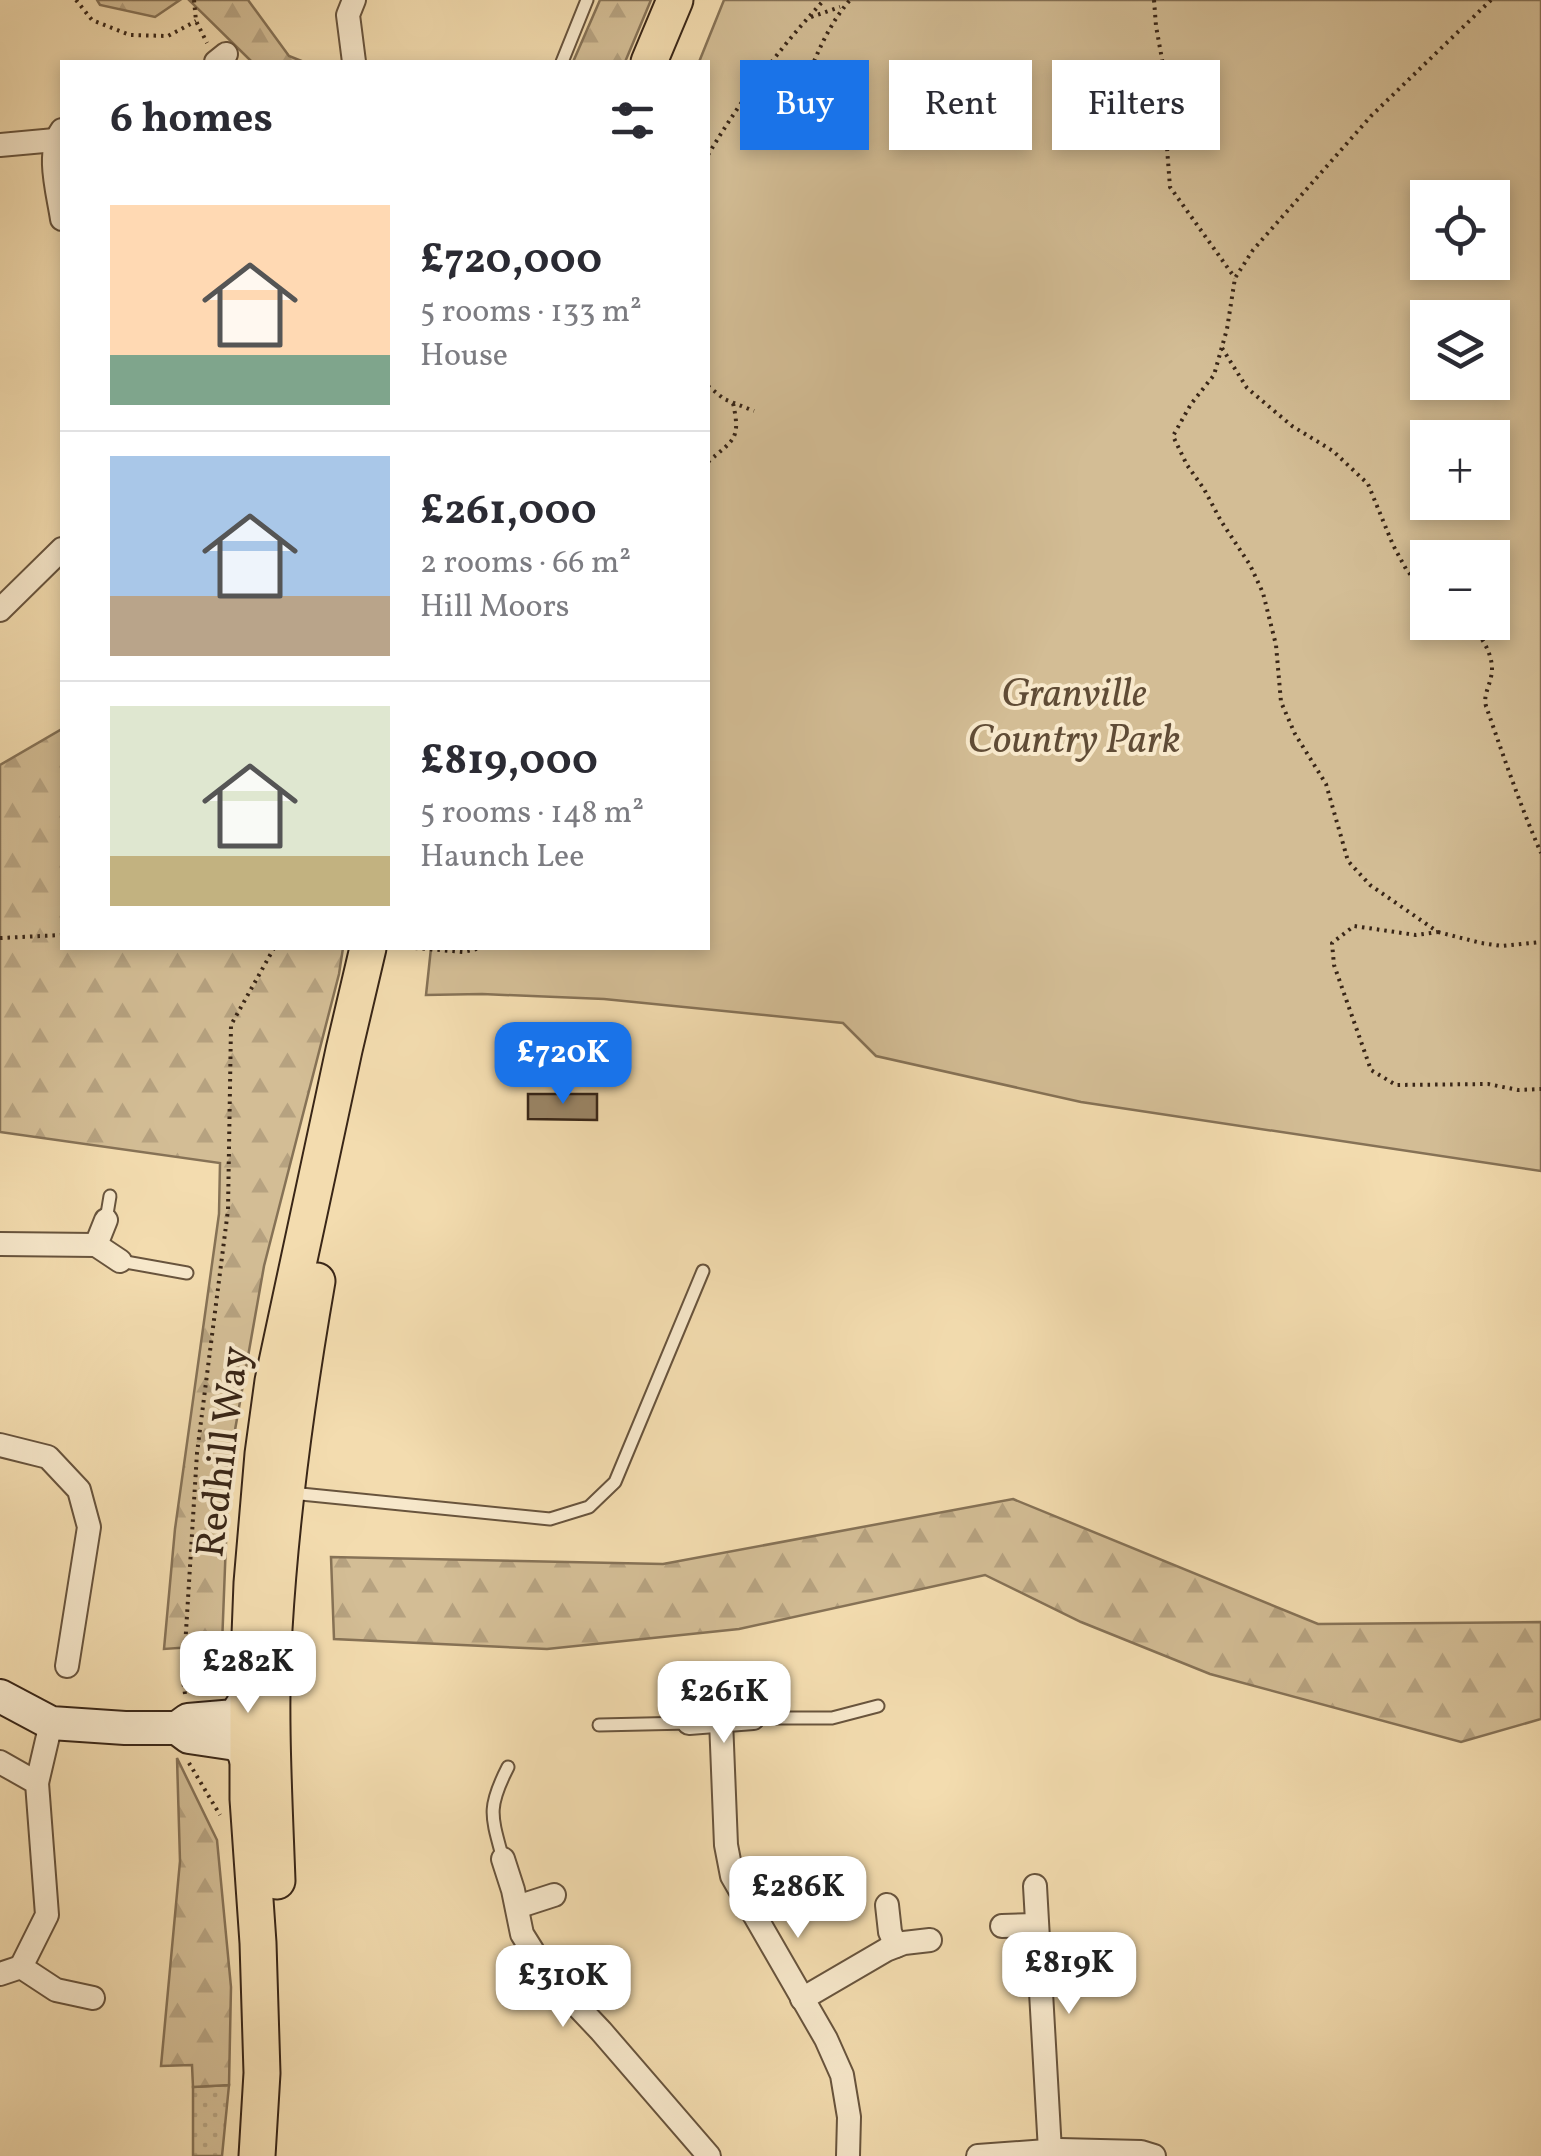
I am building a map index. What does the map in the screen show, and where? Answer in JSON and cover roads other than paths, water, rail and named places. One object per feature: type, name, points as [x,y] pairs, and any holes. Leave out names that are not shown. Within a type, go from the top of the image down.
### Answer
[{"type":"main road","points":[[649,60],[675,0]]},
{"type":"main road","points":[[672,60],[697,0]]},
{"type":"main road","name":"Redhill Way","points":[[257,2156],[262,2073],[248,1799],[252,1583],[273,1381],[368,950]]},
{"type":"main road","name":"Redhill Way","points":[[276,2156],[281,1999],[274,1634],[286,1493],[316,1286],[352,1082],[387,950]]},
{"type":"street","points":[[354,0],[348,15],[354,60]]},
{"type":"street","points":[[0,145],[59,135],[56,177],[60,205]]},
{"type":"street","points":[[0,610],[60,554]]},
{"type":"street","points":[[96,1245],[106,1220]]},
{"type":"street","points":[[0,1244],[96,1245],[120,1261]]},
{"type":"street","points":[[0,1445],[48,1457],[79,1490],[89,1527],[67,1666]]},
{"type":"street","points":[[0,1696],[51,1723],[125,1728],[181,1716],[188,1720],[235,1716],[248,1688]]},
{"type":"street","points":[[181,1716],[188,1737],[236,1744],[243,1750],[248,1767]]},
{"type":"street","points":[[689,1723],[754,1718]]},
{"type":"street","points":[[721,1720],[726,1845],[732,1876],[826,2039],[842,2075],[850,2117],[848,2156]]},
{"type":"street","points":[[51,1723],[37,1784],[47,1914],[10,1971],[56,1990],[93,1998]]},
{"type":"street","points":[[0,1762],[37,1784]]},
{"type":"street","points":[[503,1858],[522,1934],[547,1974],[709,2156]]},
{"type":"street","points":[[1035,1886],[1050,2151]]},
{"type":"street","points":[[517,1907],[554,1895]]},
{"type":"street","points":[[887,1905],[896,1946]]},
{"type":"street","points":[[1002,1926],[1037,1925]]},
{"type":"street","points":[[802,2000],[896,1946],[930,1940]]},
{"type":"street","points":[[978,2156],[1050,2151],[1141,2152],[1154,2156]]},
{"type":"lane","points":[[563,60],[586,0]]},
{"type":"lane","points":[[106,1220],[110,1196]]},
{"type":"lane","points":[[120,1261],[187,1273]]},
{"type":"lane","points":[[286,1493],[550,1518],[589,1507],[615,1482],[703,1271]]},
{"type":"lane","points":[[754,1718],[832,1718],[878,1706]]},
{"type":"lane","points":[[598,1724],[689,1723]]},
{"type":"lane","points":[[503,1858],[492,1817],[495,1795],[508,1767]]},
{"type":"park label","name":"Granville Country Park","points":[[1074,719]]}]
